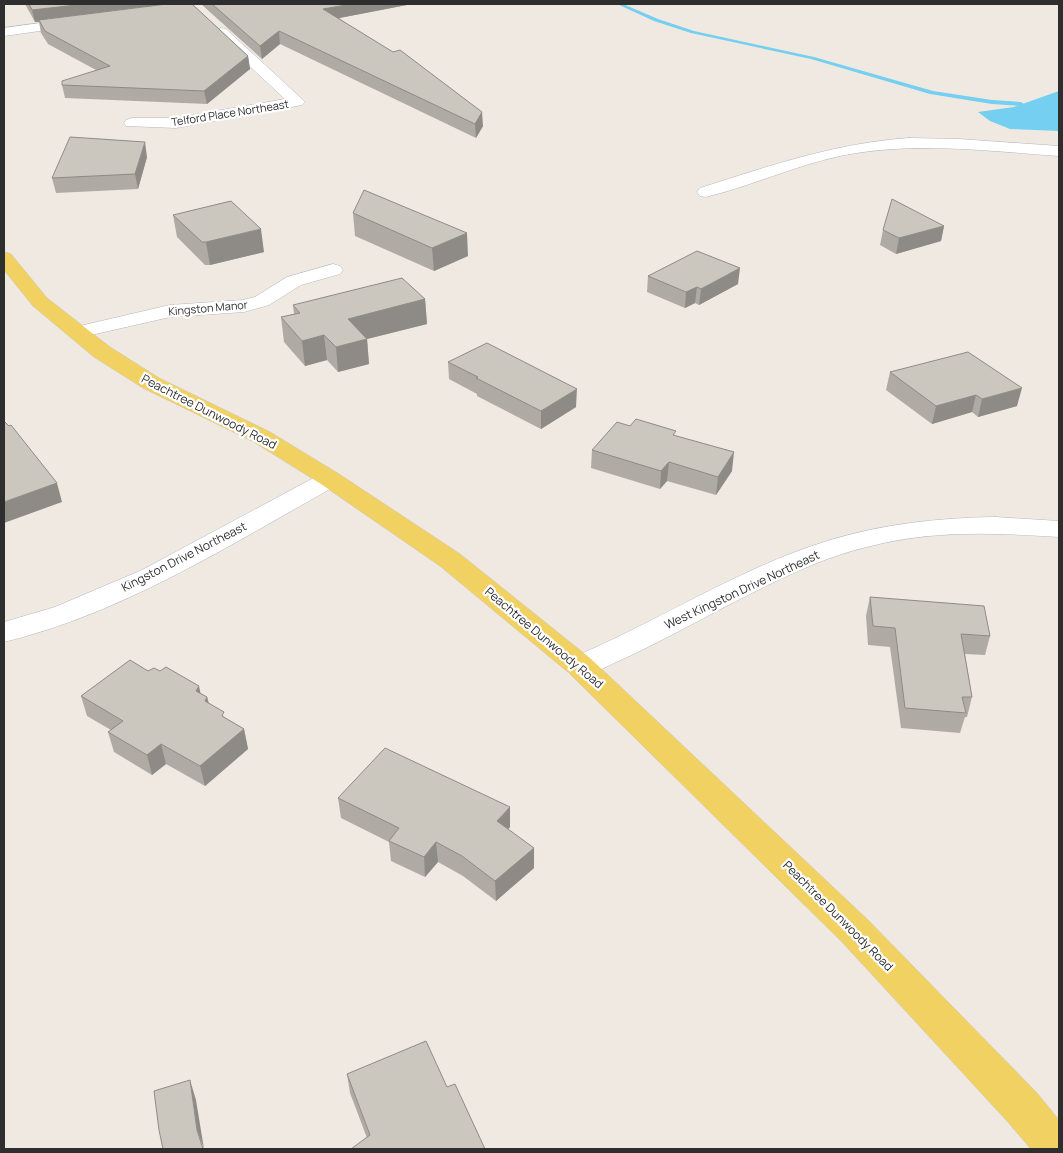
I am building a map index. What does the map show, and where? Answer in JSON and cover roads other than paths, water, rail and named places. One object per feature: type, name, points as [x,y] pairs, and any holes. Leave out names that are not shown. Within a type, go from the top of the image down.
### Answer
[{"type":"main road","name":"Peachtree Dunwoody Road","points":[[4,258],[40,302],[102,352],[151,383],[262,437],[330,479],[450,560],[580,666],[856,931],[1022,1107],[1057,1149]]},
{"type":"street","points":[[4,32],[90,21]]},
{"type":"street","name":"Telford Place Northeast","points":[[132,123],[176,123],[297,102],[213,25]]},
{"type":"street","points":[[706,192],[833,153],[890,144],[964,143],[1059,152]]},
{"type":"street","name":"Kingston Manor","points":[[78,332],[170,311],[244,306],[262,301],[294,281],[333,270]]},
{"type":"street","name":"Kingston Drive Northeast","points":[[4,632],[64,614],[152,576],[330,479]]},
{"type":"street","name":"West Kingston Drive Northeast","points":[[580,666],[614,652],[806,558],[855,541],[908,530],[964,525],[1029,526],[1059,529]]},
{"type":"water","points":[[1059,91],[1059,131],[1010,129],[990,121],[978,112],[1014,107]]},
{"type":"waterway","points":[[619,4],[656,20],[693,32],[812,58],[932,93],[992,102],[1021,104]]}]
